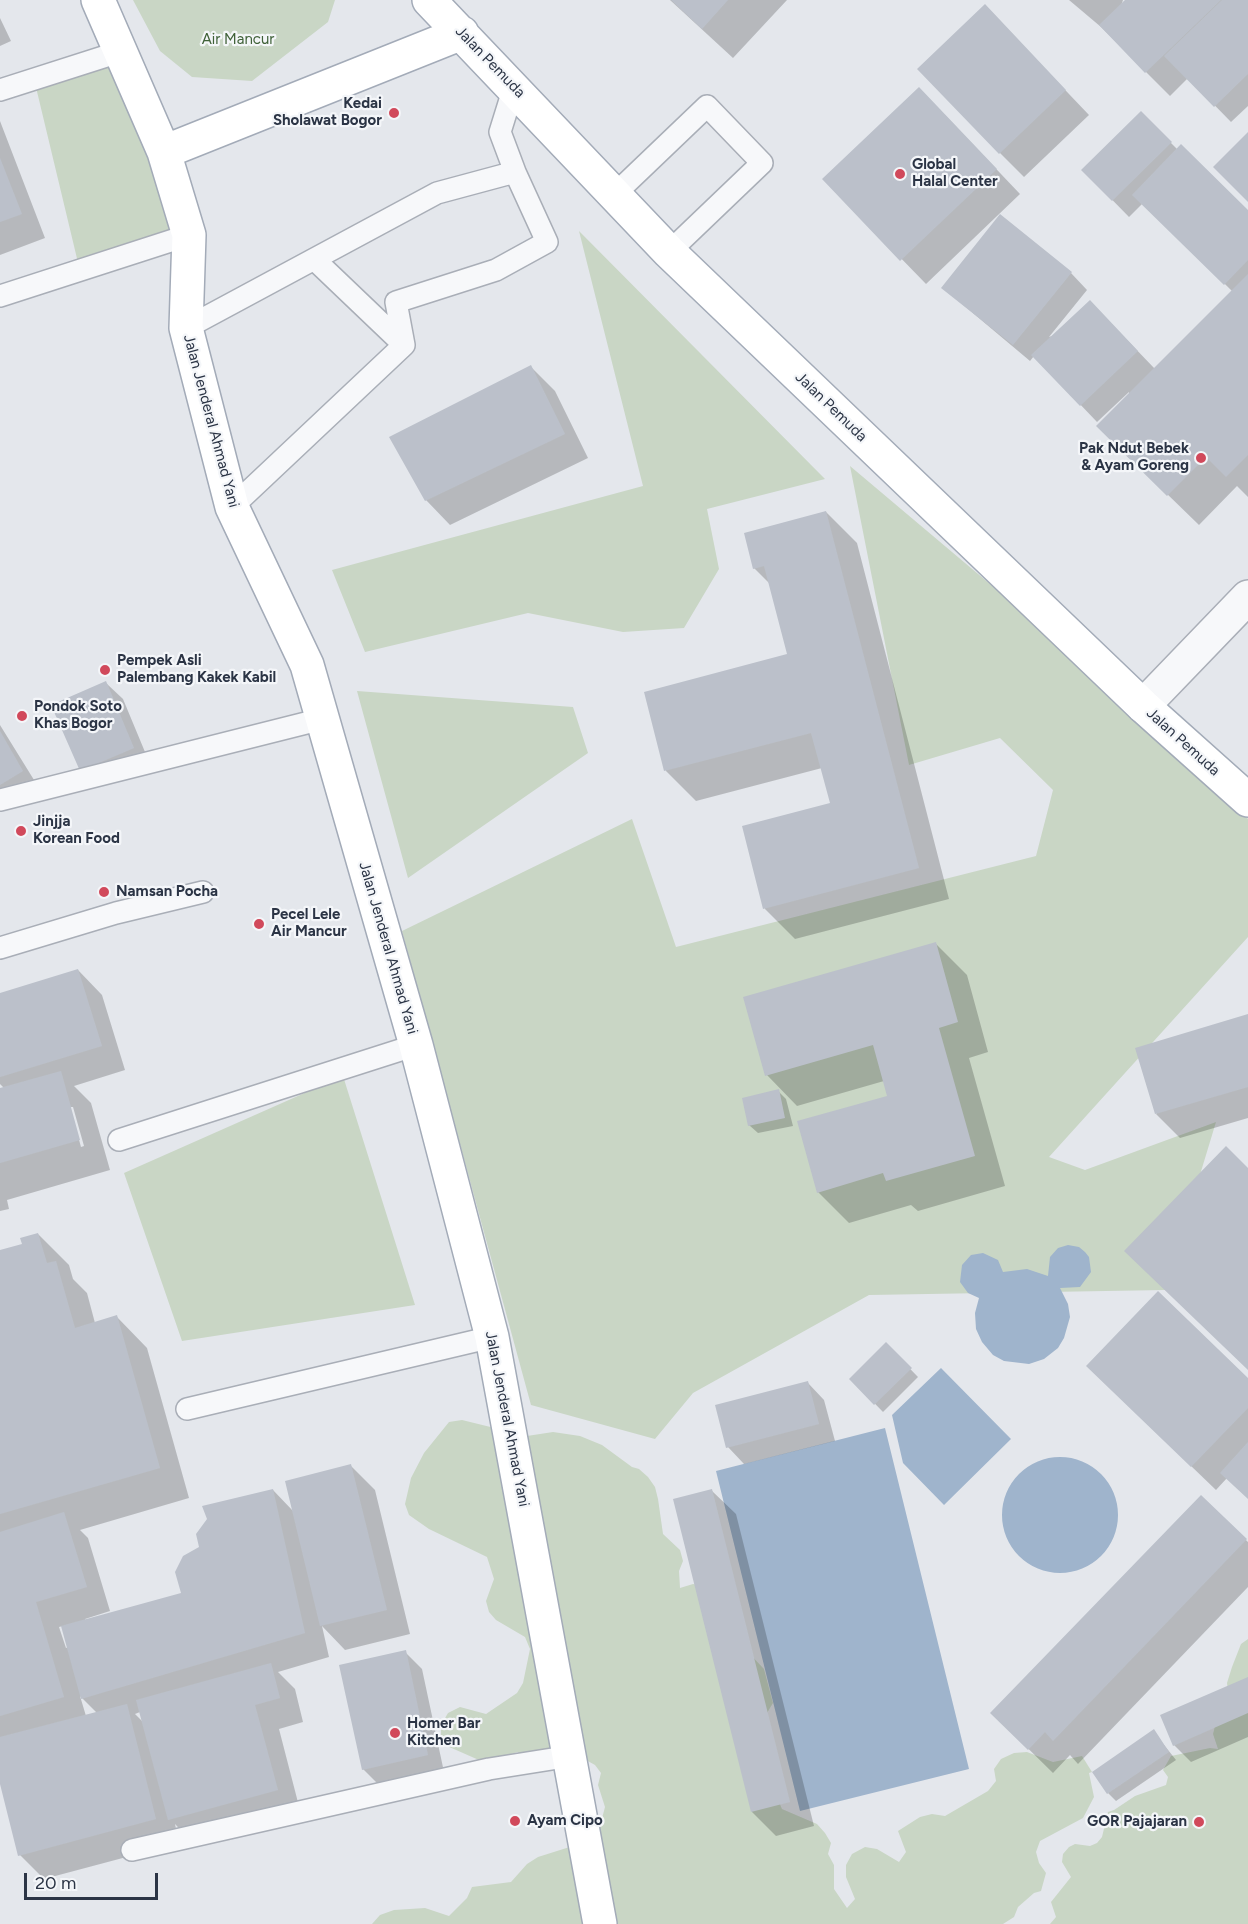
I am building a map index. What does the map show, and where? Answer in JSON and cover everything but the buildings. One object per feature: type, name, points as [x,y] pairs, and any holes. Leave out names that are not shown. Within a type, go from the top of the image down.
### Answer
[{"type":"main road","name":"Jalan Jenderal Ahmad Yani","points":[[98,0],[164,152],[189,235],[186,328],[232,507],[307,665],[416,1045],[492,1337],[571,1756],[600,1924]]},
{"type":"main road","name":"Jalan Pemuda","points":[[429,0],[616,193],[669,252],[1143,706],[1248,800]]},
{"type":"main road","points":[[164,152],[462,33]]},
{"type":"street","points":[[1143,706],[1248,597]]},
{"type":"lane","points":[[0,90],[119,52]]},
{"type":"lane","points":[[404,345],[396,302],[496,270],[547,242],[515,172],[500,132],[514,87]]},
{"type":"lane","points":[[616,193],[707,106],[762,163],[669,252]]},
{"type":"lane","points":[[186,328],[438,193],[515,172]]},
{"type":"lane","points":[[0,296],[189,235]]},
{"type":"lane","points":[[315,260],[404,345]]},
{"type":"lane","points":[[232,507],[404,345]]},
{"type":"lane","points":[[0,800],[322,719]]},
{"type":"lane","points":[[0,948],[116,913],[203,892]]},
{"type":"lane","points":[[119,1140],[416,1045]]},
{"type":"lane","points":[[187,1409],[492,1337]]},
{"type":"lane","points":[[132,1850],[489,1769],[571,1756]]},
{"type":"green space","name":"Air Mancur","points":[[133,0],[335,0],[328,22],[252,81],[192,77],[160,51]]},
{"type":"green space","points":[[119,52],[189,235],[80,271],[34,79]]},
{"type":"green space","points":[[579,231],[825,479],[707,509],[719,569],[684,628],[623,632],[528,613],[365,652],[332,570],[643,486]]},
{"type":"green space","points":[[850,466],[1118,692],[1248,819],[1248,937],[1049,1157],[1085,1170],[1216,1122],[1165,1290],[869,1295],[693,1393],[655,1439],[531,1405],[402,931],[632,819],[676,947],[1036,856],[1053,790],[1000,738],[909,765]]},
{"type":"green space","points":[[357,691],[573,707],[588,753],[408,878]]},
{"type":"green space","points":[[343,1076],[415,1305],[182,1341],[124,1173]]},
{"type":"green space","points":[[462,1420],[527,1436],[553,1432],[580,1436],[602,1445],[648,1477],[655,1487],[663,1534],[680,1550],[683,1561],[679,1571],[680,1588],[693,1584],[705,1586],[748,1652],[764,1669],[773,1703],[767,1713],[774,1790],[782,1809],[817,1824],[825,1833],[831,1843],[828,1854],[834,1865],[834,1889],[847,1908],[855,1899],[846,1877],[846,1865],[852,1854],[865,1847],[877,1849],[899,1862],[906,1852],[898,1831],[920,1817],[932,1814],[945,1816],[988,1791],[996,1781],[994,1769],[1001,1759],[1014,1753],[1027,1752],[1053,1762],[1082,1756],[1092,1772],[1089,1773],[1094,1797],[1083,1818],[1040,1841],[1036,1852],[1039,1863],[1046,1873],[1041,1891],[1034,1893],[1018,1907],[1014,1917],[1003,1924],[372,1924],[380,1915],[394,1910],[425,1908],[449,1916],[467,1898],[472,1887],[511,1882],[527,1864],[538,1857],[576,1845],[599,1830],[605,1807],[598,1785],[601,1773],[595,1765],[586,1760],[522,1762],[518,1752],[496,1758],[488,1764],[447,1746],[441,1736],[441,1725],[448,1713],[460,1707],[486,1714],[517,1693],[523,1683],[530,1649],[525,1637],[496,1620],[489,1612],[486,1601],[494,1579],[487,1557],[429,1529],[409,1515],[405,1504],[411,1478],[424,1453],[449,1422]]},
{"type":"green space","name":"GOR Pajajaran","points":[[1248,1639],[1248,1924],[1050,1924],[1056,1917],[1051,1902],[1071,1877],[1062,1862],[1063,1854],[1069,1847],[1075,1844],[1090,1846],[1097,1843],[1102,1837],[1108,1812],[1135,1796],[1166,1785],[1168,1777],[1163,1770],[1171,1756],[1210,1748],[1218,1749],[1213,1734],[1215,1726],[1228,1691],[1227,1683],[1232,1667],[1241,1644]]},
{"type":"water","points":[[1068,1245],[1079,1247],[1085,1252],[1089,1257],[1091,1272],[1080,1287],[1060,1288],[1068,1304],[1070,1317],[1064,1338],[1058,1348],[1044,1359],[1029,1364],[1004,1361],[993,1355],[982,1342],[976,1329],[975,1313],[979,1298],[968,1293],[960,1282],[962,1265],[971,1255],[983,1253],[998,1260],[1003,1272],[1027,1269],[1048,1276],[1050,1257],[1058,1248]]},
{"type":"water","points":[[941,1368],[1011,1439],[944,1505],[903,1463],[892,1415]]},
{"type":"water","points":[[885,1428],[969,1769],[800,1811],[716,1471]]},
{"type":"water","points":[[1060,1457],[1082,1461],[1101,1474],[1114,1493],[1118,1515],[1114,1537],[1101,1556],[1082,1569],[1060,1573],[1038,1569],[1019,1556],[1006,1537],[1002,1515],[1006,1493],[1019,1474],[1038,1461]]},
{"type":"place","name":"Kedai Sholawat Bogor","points":[[394,113]]},
{"type":"place","name":"Global Halal Center","points":[[900,174]]},
{"type":"place","name":"Pak Ndut Bebek & Ayam Goreng","points":[[1201,458]]},
{"type":"place","name":"Pempek Asli Palembang Kakek Kabil","points":[[105,670]]},
{"type":"place","name":"Pondok Soto Khas Bogor","points":[[22,716]]},
{"type":"place","name":"Jinjja Korean Food","points":[[21,831]]},
{"type":"place","name":"Namsan Pocha","points":[[104,892]]},
{"type":"place","name":"Pecel Lele Air Mancur","points":[[259,924]]},
{"type":"place","name":"Homer Bar Kitchen","points":[[395,1733]]},
{"type":"place","name":"Ayam Cipo","points":[[515,1821]]},
{"type":"place","name":"GOR Pajajaran","points":[[1199,1822]]}]
